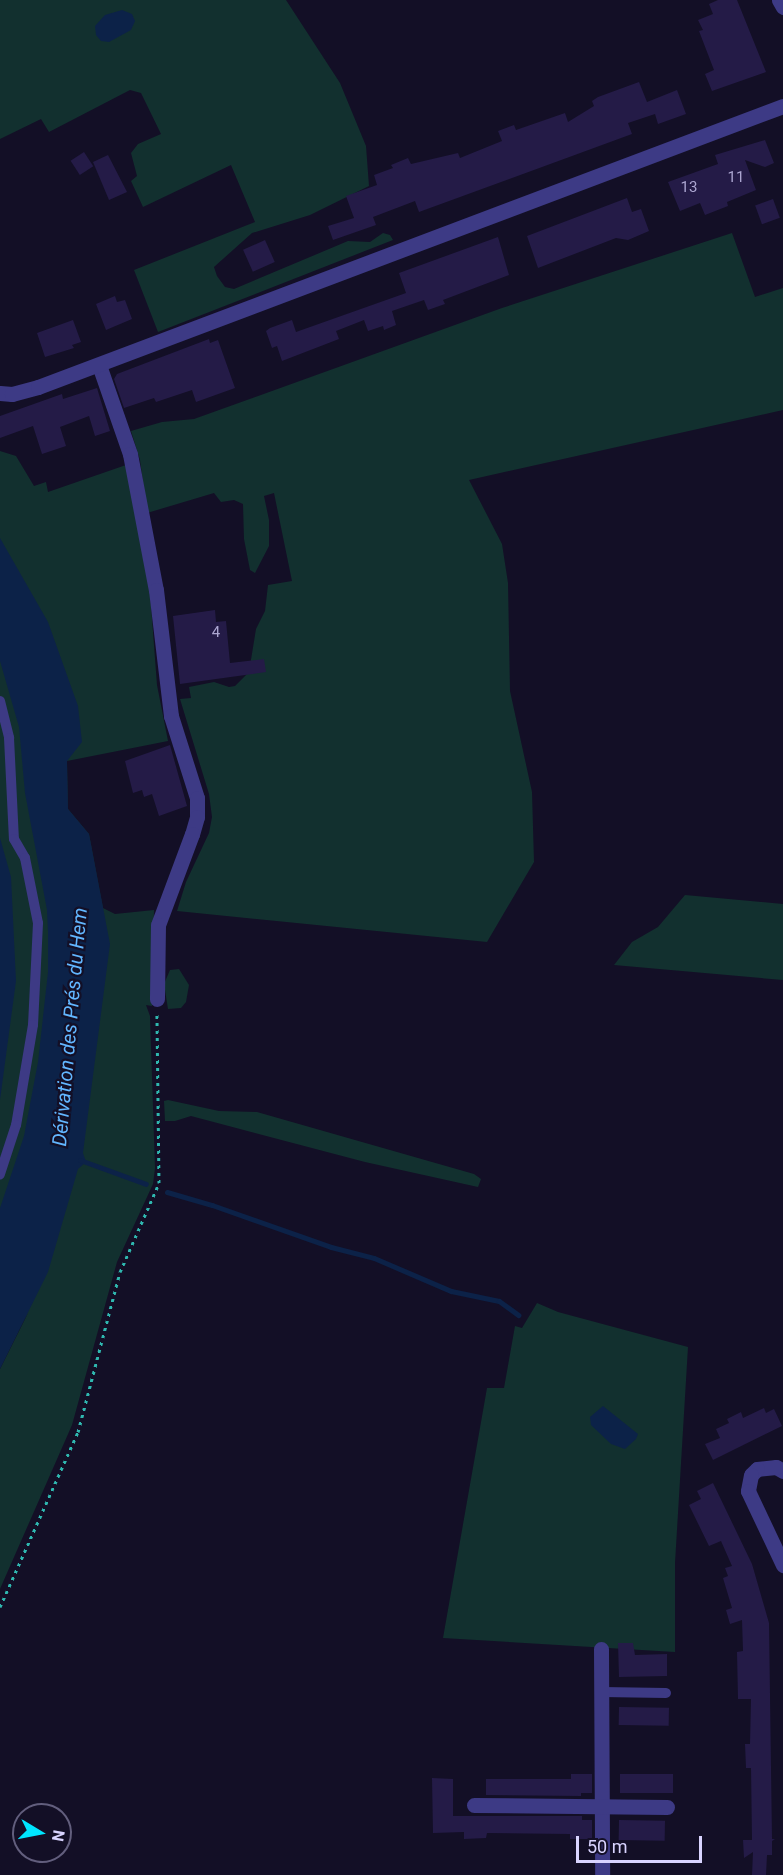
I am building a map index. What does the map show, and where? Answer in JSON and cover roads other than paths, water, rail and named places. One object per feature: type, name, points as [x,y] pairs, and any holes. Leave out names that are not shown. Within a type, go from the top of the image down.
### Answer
[{"type":"street","points":[[779,0],[783,7]]},
{"type":"street","points":[[2,393],[29,390],[783,106]]},
{"type":"street","points":[[99,364],[130,454],[156,590],[171,716],[197,798],[195,825],[158,925],[157,999]]},
{"type":"street","points":[[783,1471],[776,1467],[757,1469],[751,1475],[748,1491],[783,1564]]},
{"type":"street","points":[[602,1649],[602,1875]]},
{"type":"street","points":[[474,1805],[667,1807]]},
{"type":"lane","points":[[0,701],[9,738],[14,839],[25,858],[38,923],[33,1025],[16,1125],[0,1174]]},
{"type":"lane","points":[[602,1692],[666,1693]]},
{"type":"water","points":[[122,10],[132,14],[135,21],[131,30],[109,42],[101,41],[96,35],[95,26],[105,15]]},
{"type":"water","name":"Dérivation des Prés du Hem","points":[[0,538],[48,622],[78,706],[82,742],[67,761],[68,809],[89,834],[110,944],[83,1153],[86,1162],[78,1169],[48,1272],[0,1369],[0,1208],[24,1136],[38,1062],[48,972],[48,932],[47,910],[25,793],[19,727],[0,661]]},
{"type":"water","points":[[0,838],[11,877],[16,981],[0,1100]]},
{"type":"water","points":[[603,1406],[638,1434],[625,1449],[611,1444],[591,1425],[590,1417]]},
{"type":"waterway","points":[[80,1160],[146,1184]]},
{"type":"waterway","points":[[167,1192],[212,1205],[331,1247],[374,1258],[451,1291],[499,1301],[518,1315]]}]
